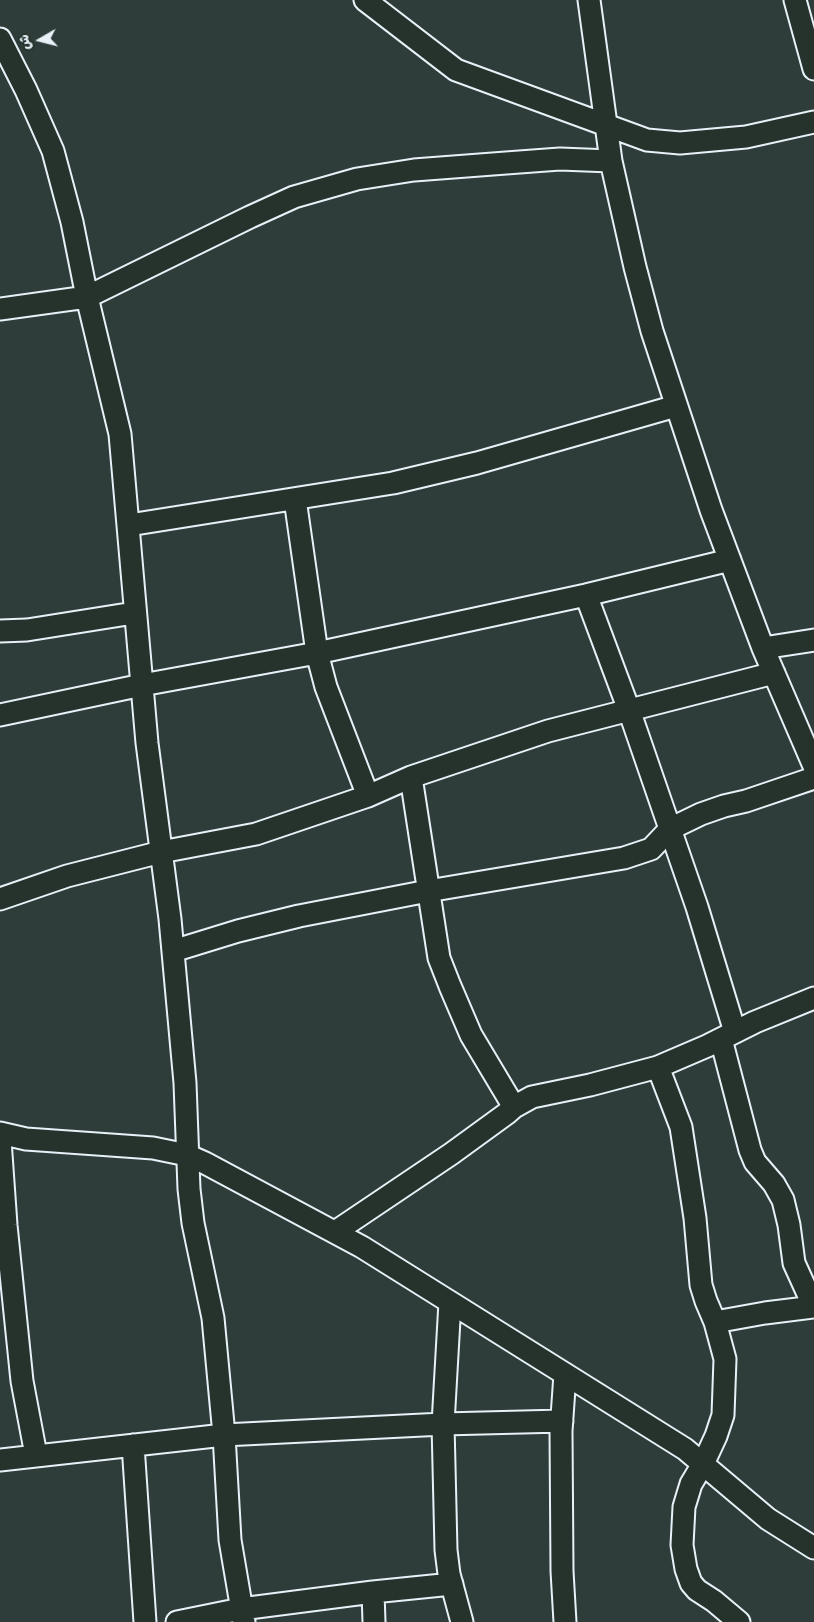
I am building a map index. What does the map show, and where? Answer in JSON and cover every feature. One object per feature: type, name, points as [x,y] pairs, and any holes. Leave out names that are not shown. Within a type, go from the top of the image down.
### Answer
[{"type":"street","points":[[365,0],[456,70],[506,90],[647,140],[680,143],[746,137],[814,122]]},
{"type":"street","points":[[589,0],[611,160],[635,267],[652,331],[711,510],[763,648],[814,766]]},
{"type":"street","points":[[795,0],[814,69]]},
{"type":"street","points":[[0,39],[26,90],[53,151],[72,222],[87,297],[120,434],[129,525],[134,612],[147,743],[173,951],[185,1083],[187,1155],[193,1223],[214,1318],[224,1435],[230,1540],[242,1615]]},
{"type":"street","points":[[0,310],[87,297],[294,197],[357,179],[414,170],[506,163],[560,159],[611,160]]},
{"type":"street","points":[[129,525],[393,483],[477,462],[676,406]]},
{"type":"street","points":[[295,499],[317,653],[326,688],[368,796]]},
{"type":"street","points":[[0,715],[142,685],[317,653],[586,595],[730,560]]},
{"type":"street","points":[[586,595],[629,710],[697,907],[728,1035],[750,1150],[755,1162],[774,1184],[783,1200],[789,1225],[794,1263],[814,1307],[715,1322]]},
{"type":"street","points":[[0,631],[27,630],[134,612]]},
{"type":"street","points":[[763,648],[814,640]]},
{"type":"street","points":[[0,899],[66,876],[161,852],[256,834],[368,796],[411,777],[548,731],[774,673]]},
{"type":"street","points":[[411,777],[439,958],[471,1035],[514,1107]]},
{"type":"street","points":[[173,951],[238,931],[299,916],[428,891],[624,858],[651,849],[670,828],[724,806],[746,801],[814,778]]},
{"type":"street","points":[[335,1232],[532,1096],[590,1085],[658,1067],[755,1022],[814,998]]},
{"type":"street","points":[[658,1067],[681,1127],[696,1218],[702,1284],[725,1359],[723,1415],[716,1436],[691,1484],[684,1506],[682,1545],[686,1569],[691,1583],[739,1622]]},
{"type":"street","points":[[0,1133],[26,1139],[153,1148],[187,1155],[362,1247],[685,1449],[768,1519],[814,1548]]},
{"type":"street","points":[[0,1140],[6,1225],[22,1381],[36,1455]]},
{"type":"street","points":[[450,1302],[443,1424],[446,1550],[449,1574],[462,1622]]},
{"type":"street","points":[[565,1374],[562,1422],[562,1571],[565,1622]]},
{"type":"street","points":[[0,1460],[224,1435],[443,1424],[562,1422]]},
{"type":"street","points":[[133,1445],[145,1622]]},
{"type":"street","points":[[177,1622],[242,1615],[373,1592],[452,1584]]},
{"type":"street","points":[[373,1592],[374,1622]]}]
